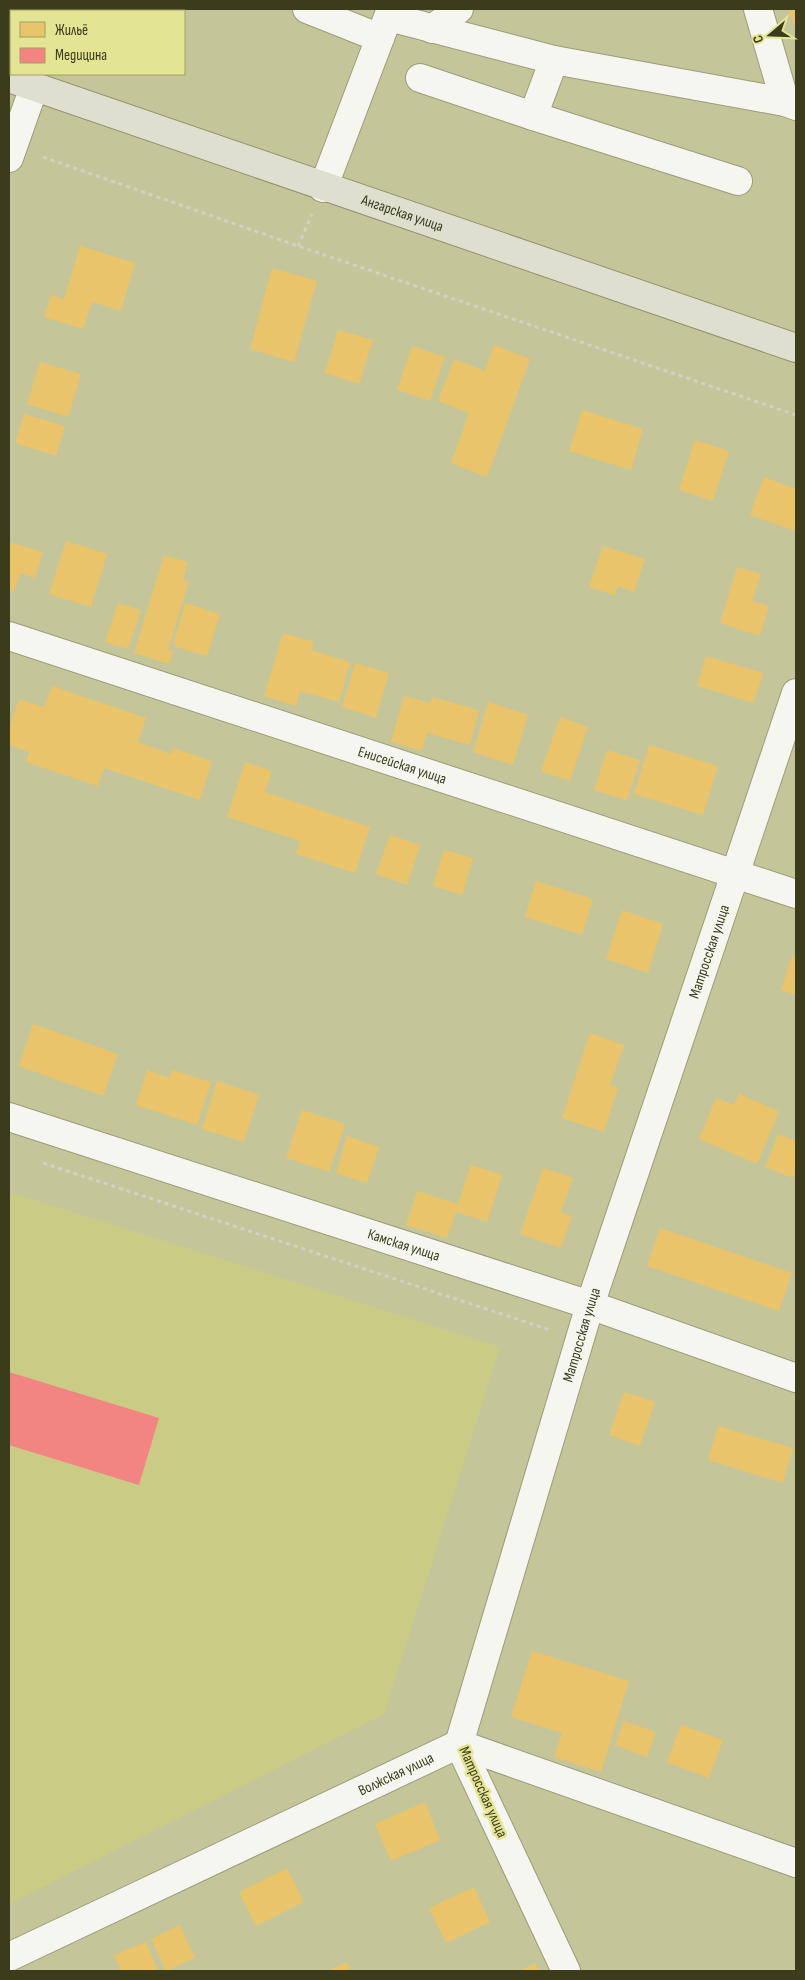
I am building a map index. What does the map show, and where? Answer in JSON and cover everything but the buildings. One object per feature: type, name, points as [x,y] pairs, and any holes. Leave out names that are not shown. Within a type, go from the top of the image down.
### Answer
[{"type":"main road","name":"Ангарская улица","points":[[9,78],[324,188],[796,348]]},
{"type":"street","points":[[307,9],[432,29],[554,60],[791,104],[758,9]]},
{"type":"street","points":[[432,29],[459,9]]},
{"type":"street","points":[[324,188],[387,21]]},
{"type":"street","points":[[533,116],[554,60]]},
{"type":"street","points":[[420,78],[738,181]]},
{"type":"street","points":[[11,152],[34,87]]},
{"type":"street","name":"Енисейская улица","points":[[9,636],[796,894]]},
{"type":"street","name":"Матросская улица","points":[[566,1971],[459,1744],[579,1340],[796,693]]},
{"type":"street","name":"Камская улица","points":[[9,1117],[590,1306],[796,1378]]},
{"type":"street","points":[[459,1744],[796,1863]]},
{"type":"street","name":"Волжская улица","points":[[9,1957],[459,1744]]},
{"type":"path","points":[[11,152],[298,246],[796,415]]},
{"type":"path","points":[[37,1161],[579,1340]]},
{"type":"shaded area","points":[[9,1192],[500,1347],[384,1714],[9,1904]]}]
